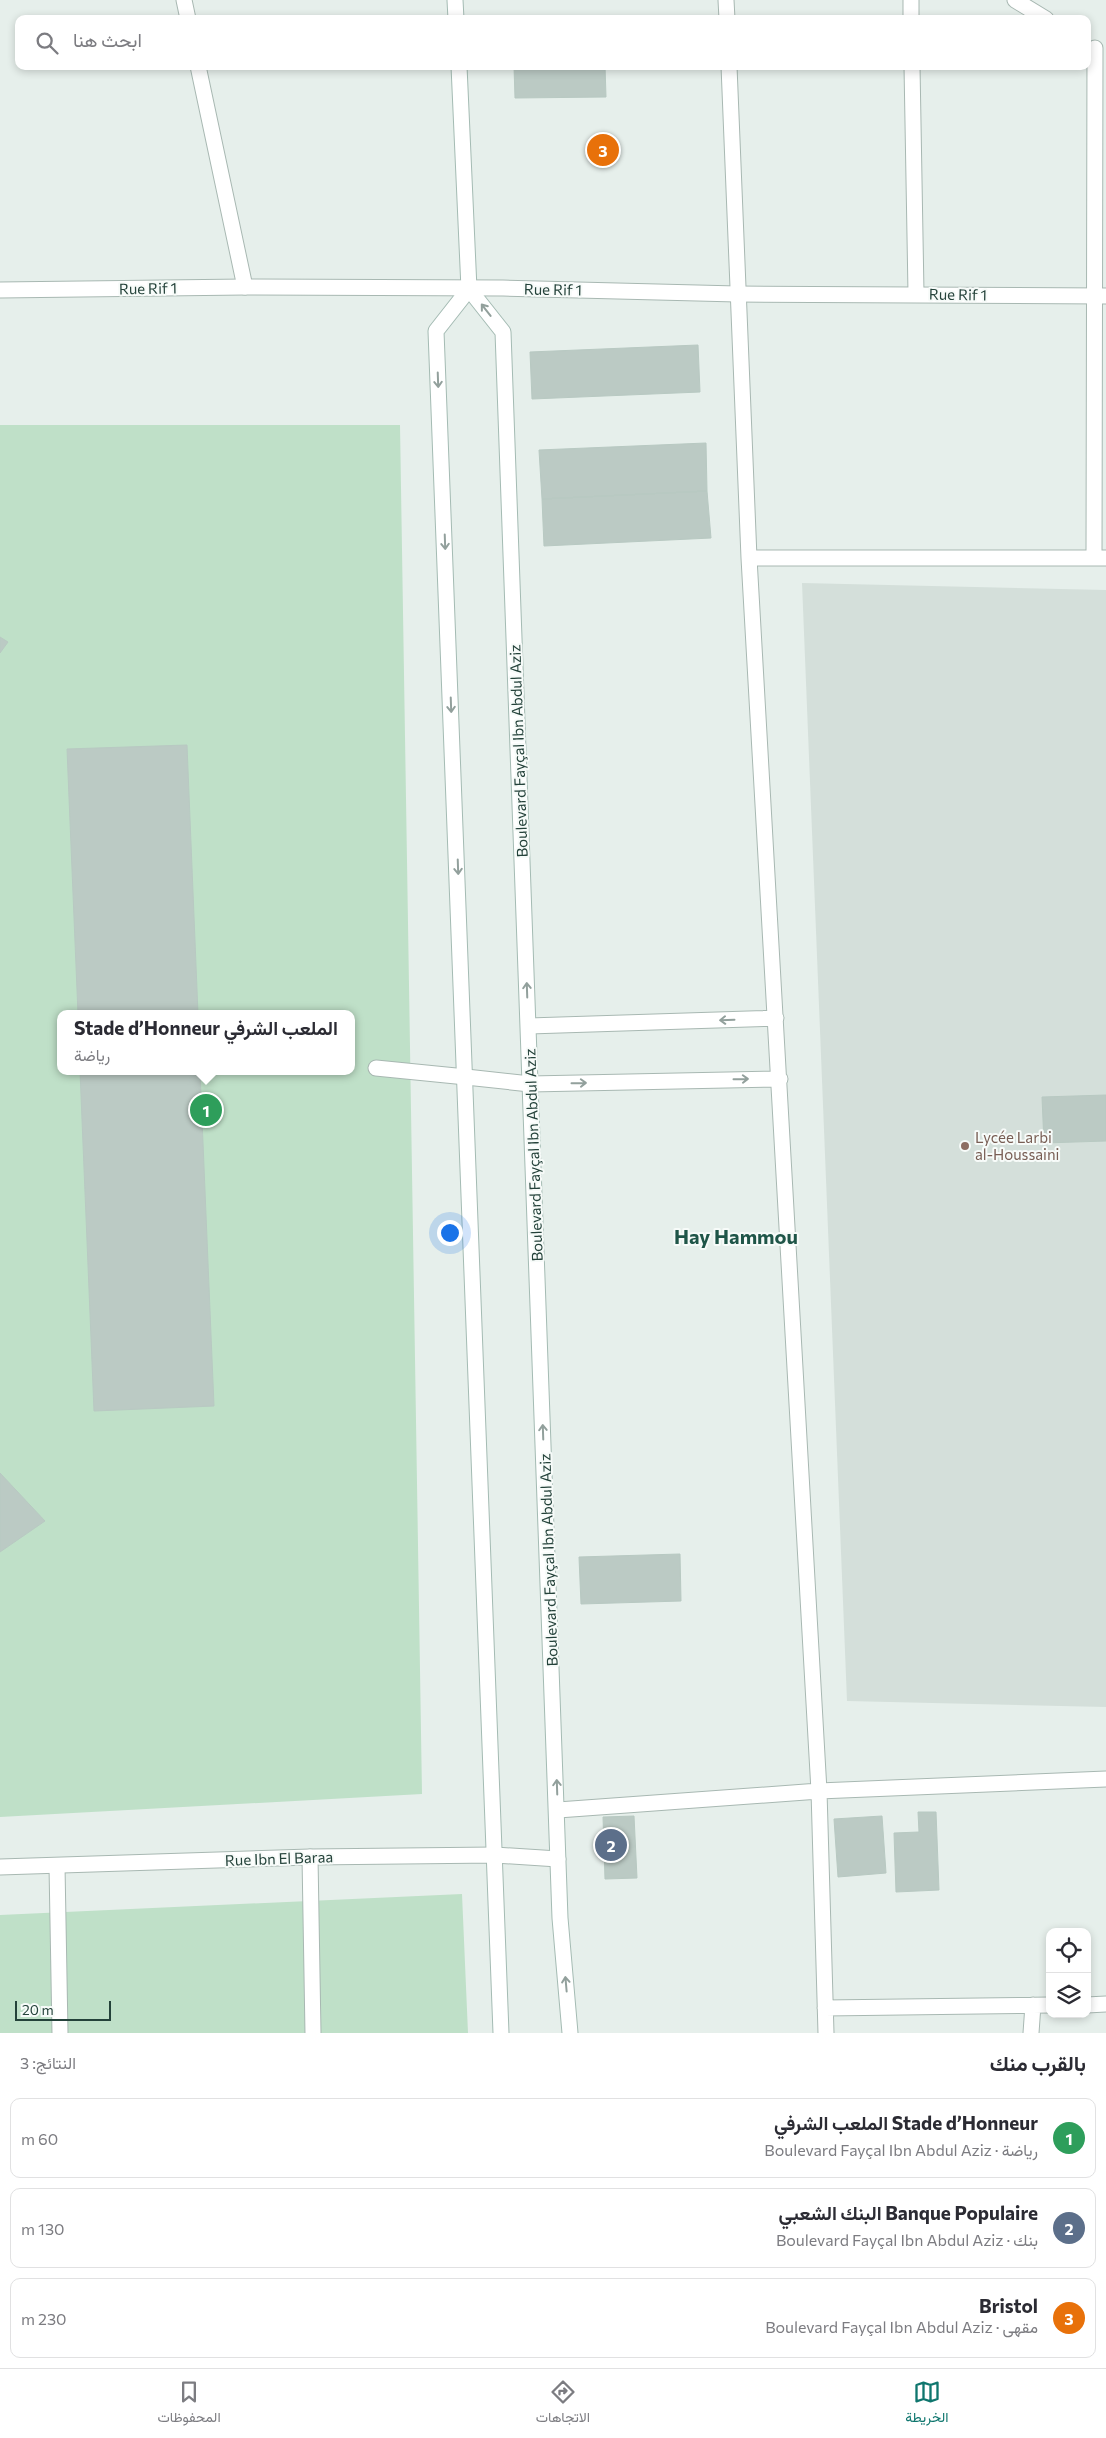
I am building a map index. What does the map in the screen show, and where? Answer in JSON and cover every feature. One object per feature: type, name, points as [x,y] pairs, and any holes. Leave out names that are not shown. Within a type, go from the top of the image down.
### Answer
[{"type":"street","points":[[184,0],[187,15]]},
{"type":"street","points":[[455,0],[456,15]]},
{"type":"street","points":[[726,0],[727,15]]},
{"type":"street","points":[[911,0],[911,15]]},
{"type":"street","points":[[1015,0],[1039,15]]},
{"type":"street","points":[[749,558],[1100,558],[1100,296],[1096,49]]},
{"type":"street","points":[[199,70],[245,287]]},
{"type":"street","points":[[458,70],[469,289],[436,331],[466,1077],[501,2033]]},
{"type":"street","points":[[729,70],[749,558],[819,1791],[826,2033]]},
{"type":"street","points":[[912,70],[916,293]]},
{"type":"street","name":"Rue Rif 1","points":[[0,290],[245,287],[737,294],[916,293],[1100,296]]},
{"type":"street","name":"Boulevard Fayçal Ibn Abdul Aziz","points":[[469,289],[503,332],[558,1810],[560,1918],[573,2031]]},
{"type":"street","points":[[529,1026],[776,1018]]},
{"type":"street","points":[[376,1068],[530,1084],[780,1079]]},
{"type":"street","points":[[558,1810],[819,1791],[1106,1779]]},
{"type":"street","name":"Rue Ibn El Baraa","points":[[0,1867],[310,1857],[495,1855],[558,1859]]},
{"type":"street","points":[[310,1857],[313,2033]]},
{"type":"street","points":[[57,1866],[60,2033]]},
{"type":"street","points":[[1091,2005],[1106,2004]]},
{"type":"street","points":[[1031,2033],[1033,2005]]},
{"type":"street","points":[[825,2008],[1046,2005]]},
{"type":"shaded area","name":"Lycée Larbi al-Houssaini","points":[[802,583],[1106,590],[1106,1707],[847,1701]]},
{"type":"green space","points":[[0,425],[400,425],[422,1794],[0,1817]]},
{"type":"green space","points":[[462,1894],[468,2033],[0,2033],[0,1915]]},
{"type":"building","points":[[514,70],[605,70],[606,97],[515,98]]},
{"type":"building","points":[[698,345],[700,392],[532,399],[530,352]]},
{"type":"building","points":[[706,443],[707,491],[542,499],[539,450]]},
{"type":"building","points":[[707,491],[711,538],[544,546],[542,499]]},
{"type":"building","points":[[0,637],[8,642],[0,653]]},
{"type":"building","points":[[187,745],[198,1010],[78,1010],[67,749]]},
{"type":"building","points":[[80,1075],[200,1075],[214,1406],[94,1411]]},
{"type":"building","points":[[1106,1095],[1106,1141],[1044,1143],[1042,1097]]},
{"type":"building","points":[[0,1473],[45,1521],[0,1552]]},
{"type":"building","points":[[680,1554],[681,1601],[581,1604],[579,1557]]},
{"type":"building","points":[[918,1812],[936,1812],[939,1890],[896,1892],[894,1833],[919,1832]]},
{"type":"building","points":[[634,1816],[637,1878],[605,1879],[603,1817]]},
{"type":"building","points":[[882,1816],[886,1873],[838,1877],[834,1819]]},
{"type":"place","name":"Bristol","points":[[603,150]]},
{"type":"place","name":"Stade d’Honneur الملعب الشرفي","points":[[206,1110]]},
{"type":"place","name":"Lycée Larbi al-Houssaini","points":[[965,1146]]},
{"type":"place","name":"Banque Populaire البنك الشعبي","points":[[611,1845]]},
{"type":"district","name":"Hay Hammou","points":[[736,1236]]}]
